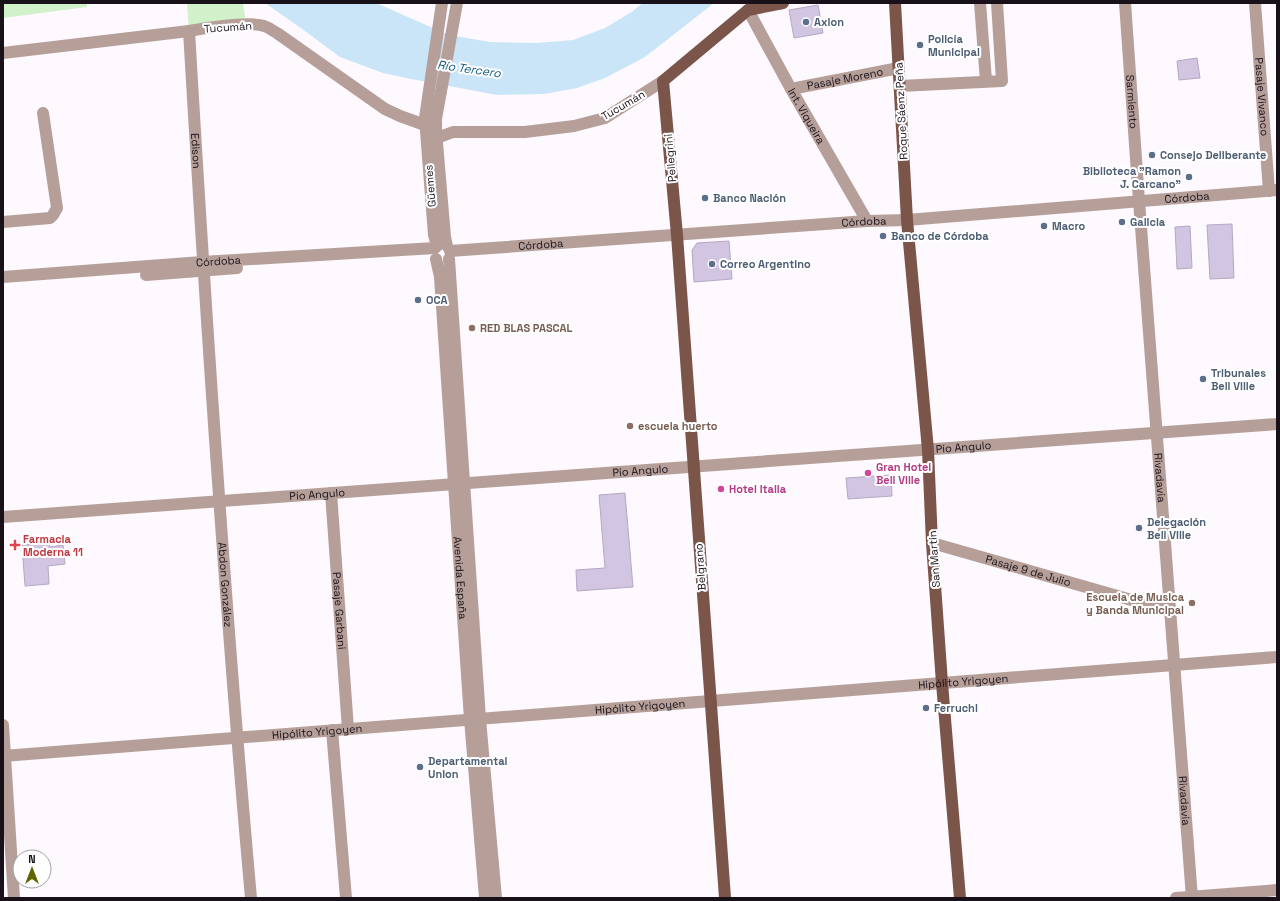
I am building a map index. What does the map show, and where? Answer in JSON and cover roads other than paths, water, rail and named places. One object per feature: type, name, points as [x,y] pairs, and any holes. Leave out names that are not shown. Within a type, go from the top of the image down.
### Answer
[{"type":"main road","name":"Tucumán","points":[[663,81],[746,6],[783,3]]},
{"type":"main road","name":"Roque Sáenz Peña","points":[[895,3],[907,220]]},
{"type":"main road","name":"Pellegrini","points":[[663,81],[677,235]]},
{"type":"main road","name":"San Martín","points":[[907,220],[928,450],[932,543],[960,898]]},
{"type":"main road","name":"Belgrano","points":[[677,235],[725,898]]},
{"type":"street","points":[[432,131],[425,118],[442,3]]},
{"type":"street","points":[[432,131],[436,119],[457,3]]},
{"type":"street","points":[[980,3],[986,81]]},
{"type":"street","points":[[900,86],[1002,81],[997,3]]},
{"type":"street","name":"Sarmiento","points":[[1125,3],[1139,201]]},
{"type":"street","name":"Pasaje Vivanco","points":[[1255,3],[1273,190]]},
{"type":"street","name":"Int. Viqueira","points":[[746,6],[791,89],[867,221]]},
{"type":"street","name":"Tucumán","points":[[3,53],[206,28],[254,24],[265,26],[278,33],[385,109],[432,131],[453,132],[525,132],[574,126],[605,118],[663,81]]},
{"type":"street","name":"Edison","points":[[189,31],[203,267]]},
{"type":"street","name":"Pasaje Moreno","points":[[791,89],[899,68]]},
{"type":"street","points":[[3,222],[50,218],[57,208],[43,114]]},
{"type":"street","name":"Güemes","points":[[432,131],[434,235],[441,252]]},
{"type":"street","name":"Güemes","points":[[432,131],[445,237],[441,252]]},
{"type":"street","name":"Córdoba","points":[[3,277],[203,267],[441,252],[867,221],[907,220],[1273,190]]},
{"type":"street","name":"Rivadavia","points":[[1139,201],[1191,897]]},
{"type":"street","name":"Avenida España","points":[[441,252],[459,484],[475,719],[485,898]]},
{"type":"street","name":"Córdoba","points":[[3,285],[203,267]]},
{"type":"street","name":"Abdon González","points":[[203,267],[237,738],[251,898]]},
{"type":"street","name":"Pío Angulo","points":[[3,517],[1277,424]]},
{"type":"street","name":"Pasaje Garbani","points":[[330,493],[348,729]]},
{"type":"street","name":"Pasaje 9 de Julio","points":[[932,543],[1170,611]]},
{"type":"street","name":"Hipólito Yrigoyen","points":[[4,756],[1277,657]]},
{"type":"street","name":"Avenida España","points":[[475,719],[496,898]]},
{"type":"street","points":[[3,725],[8,875],[14,898]]},
{"type":"street","points":[[332,730],[346,898]]},
{"type":"street","points":[[1176,898],[1277,890]]},
{"type":"water","name":"Río Tercero","points":[[265,3],[376,3],[449,35],[490,42],[537,43],[573,40],[605,28],[630,13],[643,3],[714,3],[645,57],[605,78],[577,88],[544,94],[497,95],[383,73],[340,57]]},
{"type":"place","name":"Axion","points":[[806,22]]},
{"type":"place","name":"Policía Municipal","points":[[920,45]]},
{"type":"place","name":"Consejo Deliberante","points":[[1152,155]]},
{"type":"place","name":"Biblioteca \"Ramon J. Carcano\"","points":[[1189,177]]},
{"type":"place","name":"Banco Nación","points":[[705,198]]},
{"type":"place","name":"Galicia","points":[[1122,222]]},
{"type":"place","name":"Macro","points":[[1044,226]]},
{"type":"place","name":"Banco de Córdoba","points":[[883,236]]},
{"type":"place","name":"Correo Argentino","points":[[712,264]]},
{"type":"place","name":"OCA","points":[[418,300]]},
{"type":"place","name":"RED BLAS PASCAL","points":[[472,328]]},
{"type":"place","name":"Tribunales Bell Ville","points":[[1203,379]]},
{"type":"place","name":"escuela huerto","points":[[630,426]]},
{"type":"place","name":"Gran Hotel Bell Ville","points":[[868,473]]},
{"type":"place","name":"Hotel Italia","points":[[721,489]]},
{"type":"place","name":"Delegación Bell Ville","points":[[1139,528]]},
{"type":"place","name":"Farmacia Moderna 11","points":[[15,545]]},
{"type":"place","name":"Escuela de Musica y Banda Municipal","points":[[1192,603]]},
{"type":"place","name":"Ferruchi","points":[[926,708]]},
{"type":"place","name":"Departamental Union","points":[[420,767]]}]
